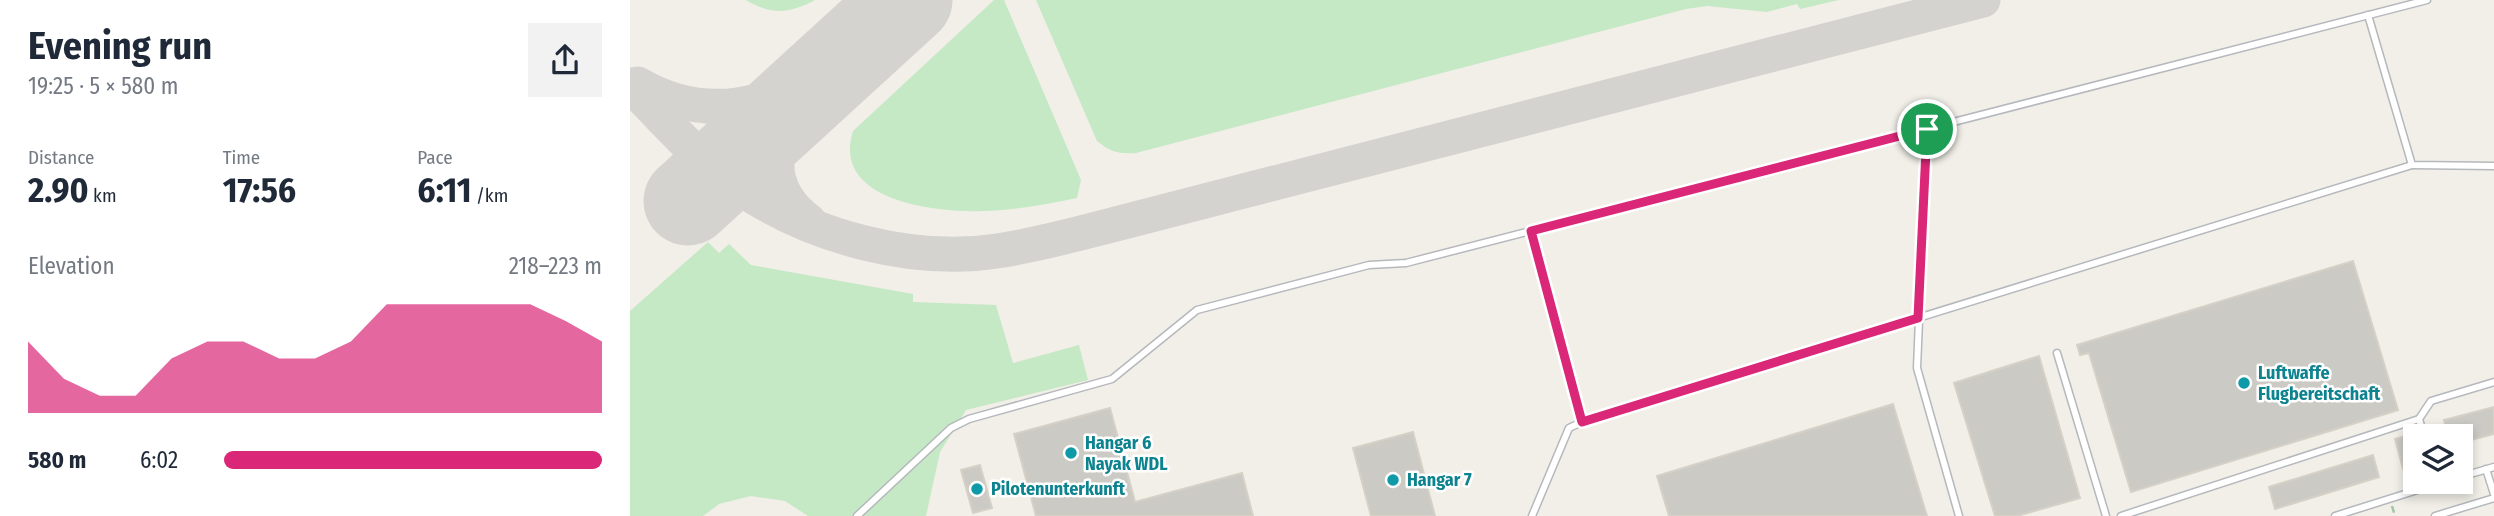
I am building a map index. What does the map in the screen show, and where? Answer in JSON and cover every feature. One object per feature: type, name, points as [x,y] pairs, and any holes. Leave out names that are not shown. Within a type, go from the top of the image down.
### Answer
[{"type":"lane","points":[[857,516],[951,428],[969,419],[1105,382],[1197,310],[1369,265],[1406,263],[2427,0]]},
{"type":"lane","points":[[2368,15],[2412,165]]},
{"type":"lane","points":[[1927,129],[1917,368],[1959,516]]},
{"type":"lane","points":[[1532,516],[1569,428],[1582,422],[2412,165],[2494,166]]},
{"type":"lane","points":[[1531,231],[1582,422]]},
{"type":"lane","points":[[2057,353],[2106,516]]},
{"type":"lane","points":[[2121,516],[2419,419],[2431,401],[2494,382]]},
{"type":"lane","points":[[2419,419],[2420,424]]},
{"type":"lane","points":[[2473,473],[2494,467]]},
{"type":"lane","points":[[2435,516],[2494,496],[2486,469]]},
{"type":"lane","points":[[2335,516],[2403,494]]},
{"type":"green space","points":[[746,0],[815,0],[797,8],[780,11]]},
{"type":"green space","points":[[994,0],[1004,0],[1081,180],[1077,198],[981,211],[927,207],[900,201],[877,191],[859,176],[851,156],[853,131]]},
{"type":"green space","points":[[1036,0],[1839,0],[1800,9],[1797,4],[1767,12],[1707,6],[1686,9],[1130,153],[1115,152],[1097,141]]},
{"type":"green space","points":[[708,242],[719,253],[729,244],[751,265],[913,294],[913,302],[996,305],[1013,363],[1079,345],[1088,380],[966,410],[940,452],[926,516],[808,516],[785,501],[751,496],[719,504],[703,516],[630,516],[630,311]]},
{"type":"building","name":"Luftwaffe Flugbereitschaft","points":[[2353,261],[2398,410],[2131,492],[2089,353],[2080,355],[2077,345]]},
{"type":"building","points":[[2039,356],[2080,498],[2017,516],[1995,516],[1954,383]]},
{"type":"building","points":[[1893,404],[1927,516],[1669,516],[1657,476]]},
{"type":"building","points":[[2494,407],[2494,434],[2473,440],[2473,424],[2445,424],[2444,420]]},
{"type":"building","name":"Hangar 6 Nayak WDL","points":[[1110,408],[1135,502],[1242,473],[1253,516],[1036,516],[1014,434]]},
{"type":"building","name":"Hangar 7","points":[[1413,432],[1435,516],[1371,516],[1353,448]]},
{"type":"building","points":[[2403,437],[2403,469],[2395,439]]},
{"type":"building","points":[[2373,455],[2379,477],[2275,509],[2269,487]]},
{"type":"building","name":"Pilotenunterkunft","points":[[980,465],[992,508],[973,513],[961,470]]},
{"type":"taxiway","points":[[630,85],[712,167],[771,207],[800,221],[865,243],[932,254],[965,254],[1012,249],[1072,235],[1983,0]]},
{"type":"taxiway","points":[[638,84],[688,104],[737,105],[785,92],[833,69]]},
{"type":"taxiway","points":[[797,102],[782,134],[777,165],[785,194],[809,221]]},
{"type":"runway","points":[[688,201],[908,0]]},
{"type":"place","name":"Luftwaffe Flugbereitschaft","points":[[2244,383]]},
{"type":"place","name":"Hangar 6 Nayak WDL","points":[[1071,453]]},
{"type":"place","name":"Hangar 7","points":[[1393,480]]},
{"type":"place","name":"Pilotenunterkunft","points":[[977,489]]},
{"type":"route","points":[[1927,129],[1918,318],[1582,422],[1531,231],[1927,129]]}]
